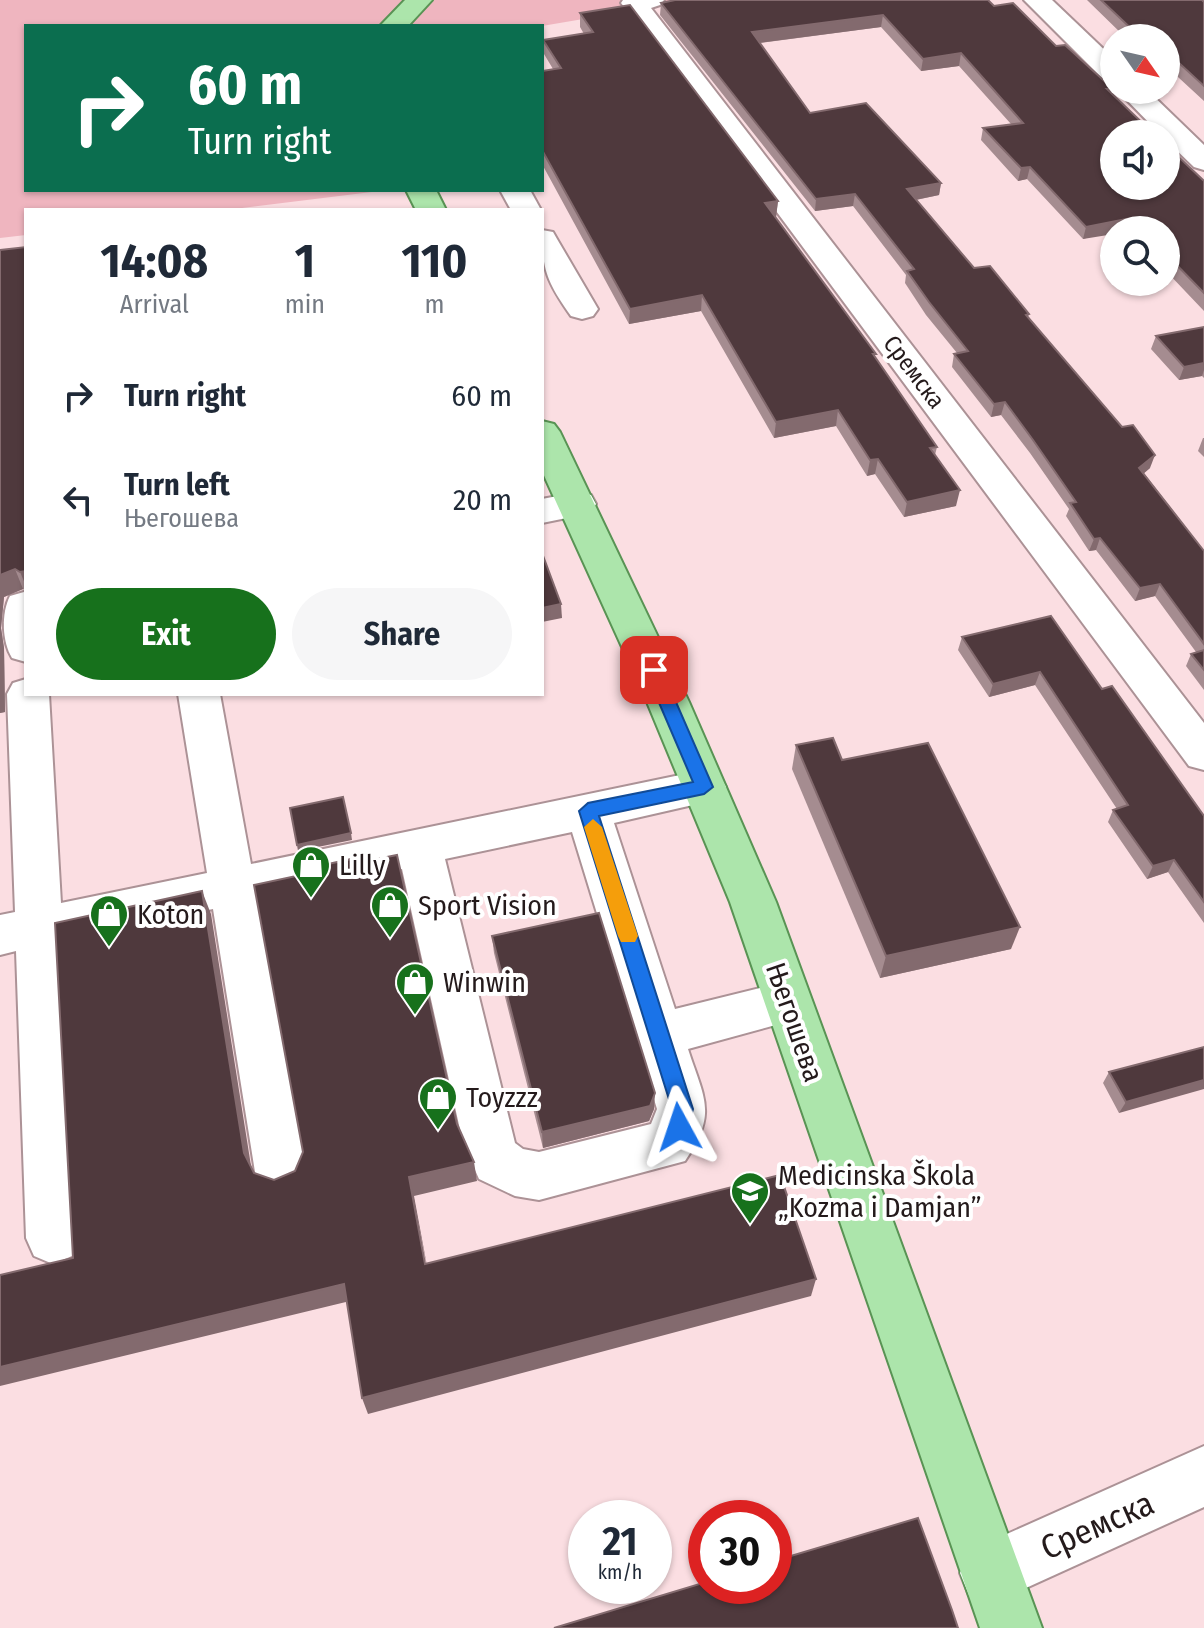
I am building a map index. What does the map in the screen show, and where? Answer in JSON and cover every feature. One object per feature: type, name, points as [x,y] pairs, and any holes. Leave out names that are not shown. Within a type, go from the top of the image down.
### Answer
[{"type":"main road","points":[[394,24],[419,0]]},
{"type":"main road","name":"Његошева","points":[[544,440],[560,508],[704,787],[753,902],[1011,1628]]},
{"type":"street","name":"Сремска","points":[[651,0],[634,3],[1204,754]]},
{"type":"street","points":[[1037,0],[1100,61]]},
{"type":"street","points":[[1145,104],[1204,161]]},
{"type":"street","points":[[544,242],[582,309]]},
{"type":"street","points":[[28,696],[20,930],[53,1238]]},
{"type":"street","points":[[199,696],[281,1172]]},
{"type":"street","points":[[20,930],[704,787]]},
{"type":"street","points":[[419,845],[489,1143],[497,1162],[515,1172],[539,1176],[667,1144],[679,1127],[682,1109],[588,811]]},
{"type":"street","points":[[659,1035],[788,1002]]},
{"type":"street","name":"Сремска","points":[[991,1573],[1204,1476]]},
{"type":"shaded area","points":[[0,0],[695,0],[544,26],[24,24],[24,192],[372,192],[242,208],[24,208],[24,235],[0,238]]},
{"type":"building","points":[[675,0],[988,0],[994,6],[1013,3],[1056,46],[1065,45],[1100,77],[1100,104],[1123,104],[1139,120],[1100,120],[1100,200],[1180,200],[1180,158],[1204,181],[1204,293],[1180,268],[1180,216],[1100,216],[1100,224],[1086,227],[1030,167],[1021,168],[983,128],[1023,123],[961,53],[923,59],[883,15],[752,32],[810,113],[866,103],[941,183],[907,189],[974,268],[990,266],[1029,314],[1026,315],[1122,427],[1133,425],[1155,455],[1139,468],[1204,551],[1204,644],[1160,584],[1140,588],[1100,538],[1094,539],[1070,503],[1076,502],[1005,402],[994,404],[954,354],[968,351],[907,271],[914,269],[855,194],[816,199],[661,3]]},
{"type":"building","points":[[1101,0],[1202,0],[1204,86],[1180,64],[1180,24],[1126,24]]},
{"type":"building","points":[[630,5],[778,201],[765,203],[876,354],[873,354],[937,447],[930,448],[960,490],[907,502],[878,459],[870,460],[838,410],[776,422],[702,295],[630,309],[544,154],[544,71],[561,68],[544,40],[593,32],[580,13]]},
{"type":"building","points":[[24,247],[24,571],[15,569],[0,575],[0,250]]},
{"type":"building","points":[[1204,327],[1204,363],[1184,367],[1156,336]]},
{"type":"building","points":[[544,558],[561,604],[544,608]]},
{"type":"building","points":[[1051,616],[1102,689],[1112,686],[1204,816],[1204,902],[1174,860],[1153,866],[1113,810],[1128,805],[1040,672],[993,684],[962,637]]},
{"type":"building","points":[[1204,650],[1204,670],[1191,654]]},
{"type":"building","points":[[833,738],[842,760],[928,743],[1020,927],[886,956],[796,745]]},
{"type":"building","points":[[343,797],[351,833],[297,845],[290,808]]},
{"type":"building","points":[[397,855],[457,1124],[474,1162],[409,1177],[425,1264],[780,1175],[816,1279],[362,1398],[344,1284],[0,1367],[0,1275],[73,1258],[55,923],[202,891],[244,1153],[254,1173],[274,1180],[295,1171],[303,1152],[254,885],[301,875],[300,870],[356,858],[357,863]]},
{"type":"building","points":[[599,913],[655,1093],[650,1106],[542,1132],[492,936]]},
{"type":"building","points":[[1204,1047],[1204,1080],[1126,1102],[1109,1072]]},
{"type":"building","points":[[918,1518],[958,1628],[554,1628],[633,1604],[672,1604],[672,1592],[688,1587],[688,1604],[792,1604],[792,1556]]},
{"type":"slow traffic","points":[[593,827],[628,936]]},
{"type":"place","name":"Lilly","points":[[311,899]]},
{"type":"place","name":"Sport Vision","points":[[390,939]]},
{"type":"place","name":"Koton","points":[[109,948]]},
{"type":"place","name":"Winwin","points":[[415,1016]]},
{"type":"place","name":"Toyzzz","points":[[438,1131]]},
{"type":"place","name":"Medicinska Škola „Kozma i Damjan”","points":[[750,1225]]},
{"type":"route","points":[[654,670],[704,787],[588,811],[682,1109],[679,1127]]}]
